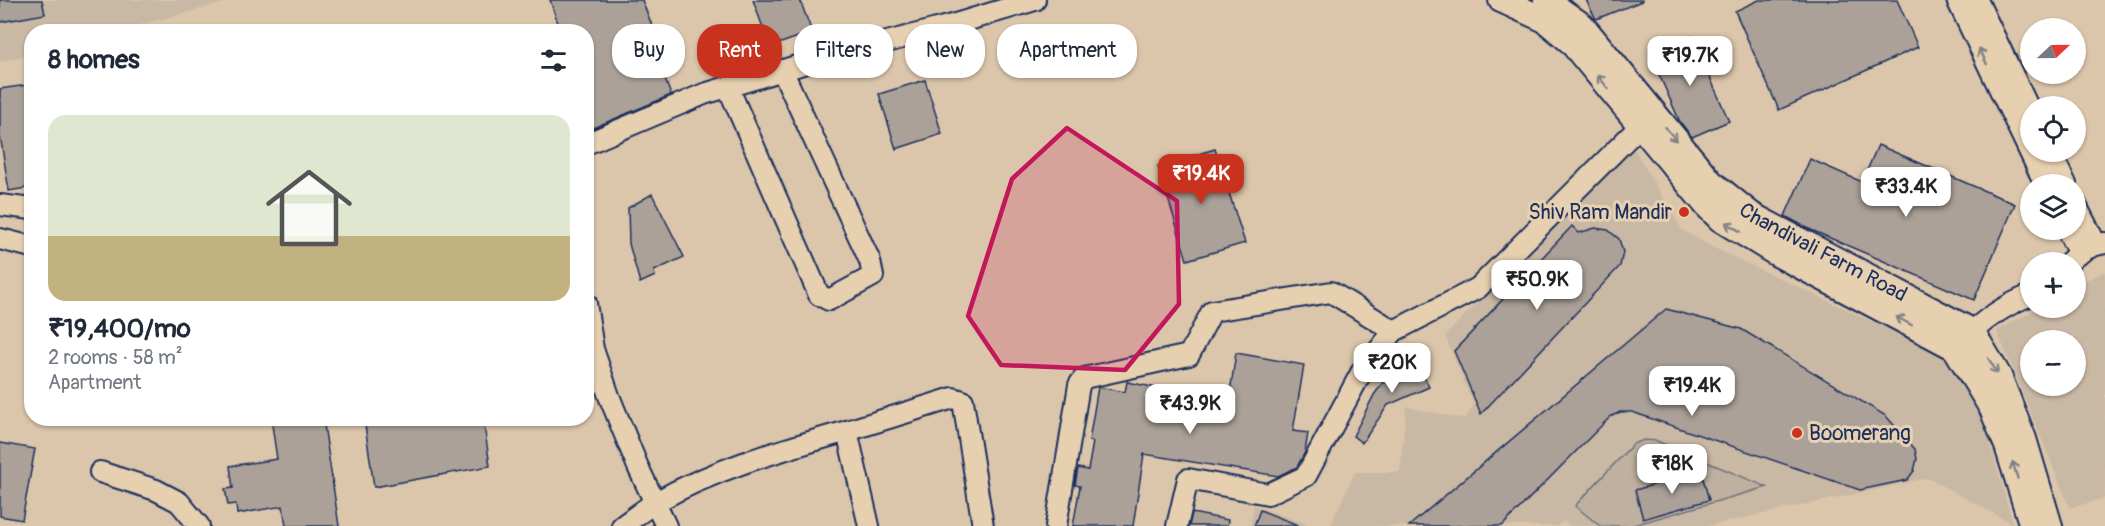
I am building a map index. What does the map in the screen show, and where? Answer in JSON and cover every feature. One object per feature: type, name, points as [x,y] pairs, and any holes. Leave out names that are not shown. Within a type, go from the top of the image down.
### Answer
[{"type":"street","points":[[728,87],[819,295],[829,300],[873,276],[870,261],[782,70],[952,25],[1035,0]]},
{"type":"street","points":[[1502,0],[1581,39],[1646,119],[1707,206],[1720,219],[1778,254],[1963,339],[1999,376],[2024,439],[2050,526]]},
{"type":"street","points":[[1546,0],[1582,25],[1581,39]]},
{"type":"street","points":[[1957,0],[2004,79],[2020,99]]},
{"type":"street","points":[[1977,0],[2004,79],[2041,174]]},
{"type":"street","points":[[594,141],[704,94],[757,78]]},
{"type":"street","points":[[1177,526],[1188,479],[1268,494],[1306,476],[1362,371],[1394,332],[1478,288],[1646,119]]},
{"type":"street","points":[[0,205],[24,208]]},
{"type":"street","points":[[0,239],[24,245]]},
{"type":"street","points":[[1056,526],[1079,385],[1084,378],[1189,355],[1212,311],[1331,292],[1394,332]]},
{"type":"street","points":[[1963,339],[2009,303],[2020,299]]},
{"type":"street","points":[[1963,339],[2007,446],[2032,526]]},
{"type":"street","points":[[594,352],[638,467],[666,526]]},
{"type":"street","points":[[622,526],[655,502],[762,456],[953,398],[963,401],[983,526]]},
{"type":"street","points":[[847,431],[869,526]]},
{"type":"street","points":[[100,472],[156,490],[179,502],[199,526]]},
{"type":"highlighted area","points":[[1067,128],[1177,201],[1179,304],[1125,370],[1001,365],[968,316],[1012,179]]},
{"type":"shaded area","points":[[0,0],[235,0],[143,24],[24,24],[24,56],[0,62]]},
{"type":"shaded area","points":[[1631,144],[1682,230],[1712,247],[1944,355],[1978,402],[2013,524],[1928,478],[1708,526],[1570,526],[1564,521],[1557,526],[1330,526],[1355,472],[1400,472],[1406,407],[1464,419],[1474,405],[1445,336]]},
{"type":"shaded area","points":[[2105,271],[2105,498],[2070,508],[2024,396],[2086,396],[2086,330],[2020,330],[2020,387],[1997,331],[2020,318],[2086,318],[2086,280]]},
{"type":"shaded area","points":[[1644,440],[1657,441],[1767,487],[1630,526],[1600,526],[1575,506],[1633,444]]},
{"type":"shaded area","points":[[1254,506],[1312,526],[1250,526]]},
{"type":"building","points":[[0,0],[42,0],[45,14],[0,22]]},
{"type":"building","points":[[550,0],[642,0],[651,24],[612,24],[612,78],[664,78],[671,95],[594,128],[594,24],[558,24]]},
{"type":"building","points":[[753,0],[800,0],[809,24],[794,24],[794,38],[782,43],[782,24],[762,24]]},
{"type":"building","points":[[1586,0],[1642,0],[1642,1],[1596,19]]},
{"type":"building","points":[[1759,0],[1897,0],[1918,47],[1779,110],[1735,11]]},
{"type":"building","points":[[1692,36],[1729,121],[1692,137],[1680,122],[1650,54]]},
{"type":"building","points":[[925,80],[942,134],[896,149],[879,94]]},
{"type":"building","points":[[24,85],[24,188],[9,191],[0,135],[0,89]]},
{"type":"building","points":[[1878,145],[2015,204],[1974,300],[1809,229],[1785,216],[1810,159],[1862,182]]},
{"type":"building","points":[[1215,149],[1245,243],[1187,260],[1158,166]]},
{"type":"building","points":[[652,194],[684,257],[654,271],[655,276],[640,283],[629,244],[628,208]]},
{"type":"building","points":[[1572,226],[1579,233],[1595,228],[1608,230],[1619,239],[1623,252],[1620,266],[1481,414],[1454,351]]},
{"type":"building","name":"Boomerang","points":[[1666,309],[1741,329],[1886,416],[1915,449],[1917,459],[1914,471],[1907,480],[1860,490],[1632,412],[1620,412],[1610,417],[1502,526],[1409,526]]},
{"type":"building","points":[[1236,353],[1304,365],[1293,431],[1308,433],[1305,452],[1297,467],[1278,476],[1144,454],[1133,526],[1073,526],[1080,486],[1075,485],[1078,468],[1088,470],[1093,442],[1089,441],[1098,387],[1125,392],[1127,382],[1153,387],[1152,396],[1181,401],[1182,391],[1229,399]]},
{"type":"building","points":[[1416,358],[1429,387],[1388,405],[1362,443],[1353,436],[1374,395],[1393,368]]},
{"type":"building","points":[[272,426],[324,426],[339,526],[286,526],[283,506],[237,514],[236,504],[228,505],[225,489],[233,488],[230,466],[277,459]]},
{"type":"building","points":[[365,426],[484,426],[490,466],[374,487]]},
{"type":"building","points":[[0,443],[35,449],[22,520],[0,516]]},
{"type":"building","points":[[1701,471],[1709,500],[1643,519],[1635,490]]},
{"type":"building","points":[[1260,510],[1298,525],[1298,526],[1254,526]]},
{"type":"building","points":[[1192,513],[1228,520],[1227,526],[1189,526]]},
{"type":"place","name":"Shiv Ram Mandir","points":[[1684,212]]},
{"type":"place","name":"Boomerang","points":[[1797,433]]}]
